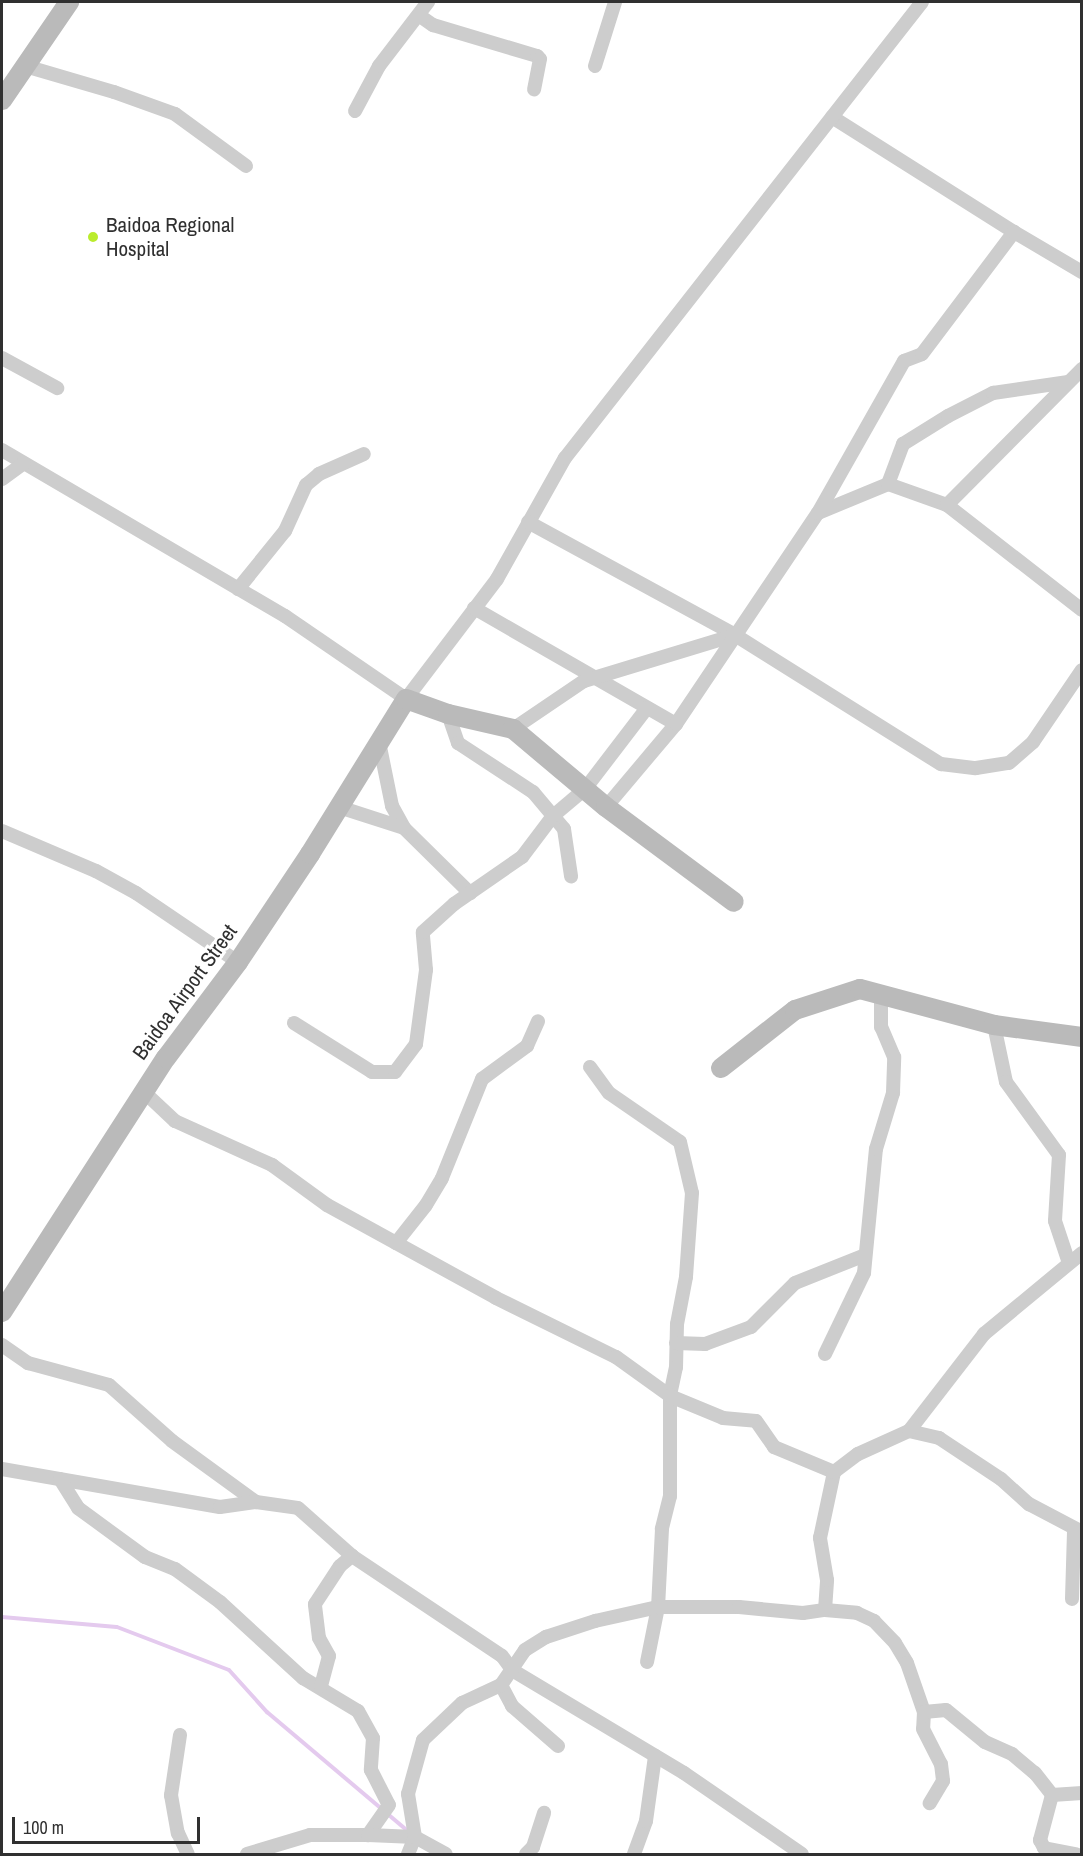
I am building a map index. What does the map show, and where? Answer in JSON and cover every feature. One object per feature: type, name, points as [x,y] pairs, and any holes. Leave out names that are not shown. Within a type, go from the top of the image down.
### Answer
[{"type":"street","points":[[2,100],[69,2]]},
{"type":"street","points":[[355,111],[380,66],[420,16],[428,2]]},
{"type":"street","points":[[595,66],[615,2]]},
{"type":"street","points":[[406,699],[496,579],[572,448],[922,2]]},
{"type":"street","points":[[420,16],[433,25],[537,56],[540,59],[534,89]]},
{"type":"street","points":[[25,66],[114,92],[175,114],[246,166]]},
{"type":"street","points":[[832,117],[1014,232],[1082,272]]},
{"type":"street","points":[[606,807],[676,724],[818,513],[904,361],[922,354],[1014,232]]},
{"type":"street","points":[[2,358],[57,388]]},
{"type":"street","points":[[946,504],[1082,369]]},
{"type":"street","points":[[888,484],[903,444],[948,416],[993,393],[1068,382]]},
{"type":"street","points":[[2,450],[238,589],[406,699],[448,714],[513,729],[606,807],[734,902]]},
{"type":"street","points":[[238,589],[285,531],[306,485],[319,474],[364,454]]},
{"type":"street","points":[[2,479],[24,463]]},
{"type":"street","points":[[818,513],[888,484],[946,504],[1082,610]]},
{"type":"street","points":[[528,522],[735,635],[941,764],[976,768],[1009,763],[1033,742],[1082,670]]},
{"type":"street","points":[[474,608],[676,724]]},
{"type":"street","points":[[513,729],[584,681],[735,635]]},
{"type":"street","name":"Baidoa Airport Street","points":[[2,1312],[143,1091],[238,962],[406,699]]},
{"type":"street","points":[[294,1023],[372,1072],[395,1072],[416,1044],[426,970],[423,933],[470,893],[522,857],[553,816],[585,789],[647,708]]},
{"type":"street","points":[[448,714],[458,743],[532,792],[564,829],[572,876]]},
{"type":"street","points":[[379,742],[392,806],[404,828],[470,893]]},
{"type":"street","points":[[339,807],[404,828]]},
{"type":"street","points":[[2,831],[96,871],[136,893],[238,962]]},
{"type":"street","points":[[722,1068],[747,1052],[767,1028],[795,1010],[860,989],[881,998],[993,1025],[1082,1037]]},
{"type":"street","points":[[825,1354],[842,1313],[858,1291],[865,1255],[876,1149],[896,1071],[894,1057],[881,1027],[881,998]]},
{"type":"street","points":[[396,1242],[426,1205],[442,1178],[482,1079],[527,1046],[538,1021]]},
{"type":"street","points":[[993,1025],[1006,1082],[1059,1155],[1054,1221],[1069,1263]]},
{"type":"street","points":[[590,1067],[609,1093],[680,1142],[690,1174],[692,1211],[670,1395],[670,1496],[663,1529],[658,1607],[647,1662]]},
{"type":"street","points":[[143,1091],[162,1110],[241,1154],[272,1165],[308,1187],[327,1205],[496,1298],[616,1357],[670,1395],[723,1418],[756,1421],[780,1450],[834,1472]]},
{"type":"street","points":[[117,1131],[139,1112],[162,1110]]},
{"type":"street","points":[[825,1610],[827,1580],[820,1538],[834,1472],[858,1454],[909,1431],[984,1334],[1019,1301],[1082,1252]]},
{"type":"street","points":[[676,1343],[705,1344],[751,1327],[759,1322],[780,1294],[795,1283],[865,1255]]},
{"type":"street","points":[[2,1345],[28,1363],[109,1385],[172,1441],[256,1502]]},
{"type":"street","points":[[909,1431],[939,1438],[1001,1479],[1029,1504],[1078,1532],[1072,1599]]},
{"type":"street","points":[[2,1469],[220,1507],[256,1502],[298,1508],[352,1556],[502,1656],[512,1670],[655,1756],[802,1854]]},
{"type":"street","points":[[60,1479],[78,1508],[145,1557],[176,1569],[220,1602],[303,1678],[321,1686],[358,1711],[373,1738],[371,1770],[389,1805]]},
{"type":"street","points":[[321,1686],[329,1656],[319,1638],[315,1604],[340,1566],[352,1556]]},
{"type":"street","points":[[408,1854],[415,1837],[408,1794],[423,1740],[462,1702],[501,1685],[525,1650],[546,1637],[658,1607],[739,1607],[803,1613],[825,1610],[857,1613],[874,1621],[895,1643],[907,1663],[924,1712],[922,1729],[941,1764],[943,1781],[930,1803]]},
{"type":"street","points":[[501,1685],[512,1706],[558,1746]]},
{"type":"street","points":[[924,1712],[946,1710],[960,1719],[985,1742],[1012,1754],[1035,1773],[1052,1796]]},
{"type":"street","points":[[180,1736],[171,1796],[178,1833],[188,1854]]},
{"type":"street","points":[[634,1854],[646,1821],[655,1756]]},
{"type":"street","points":[[1052,1796],[1082,1793]]},
{"type":"street","points":[[368,1835],[389,1805],[408,1794]]},
{"type":"street","points":[[1052,1796],[1040,1839],[1044,1848],[1076,1854]]},
{"type":"street","points":[[526,1854],[533,1847],[544,1813]]},
{"type":"street","points":[[247,1854],[310,1835],[368,1835],[415,1837],[446,1854]]},
{"type":"waterway","points":[[2,1617],[117,1627],[229,1670],[267,1712],[410,1833]]},
{"type":"place","name":"Baidoa Regional Hospital","points":[[93,237]]}]
